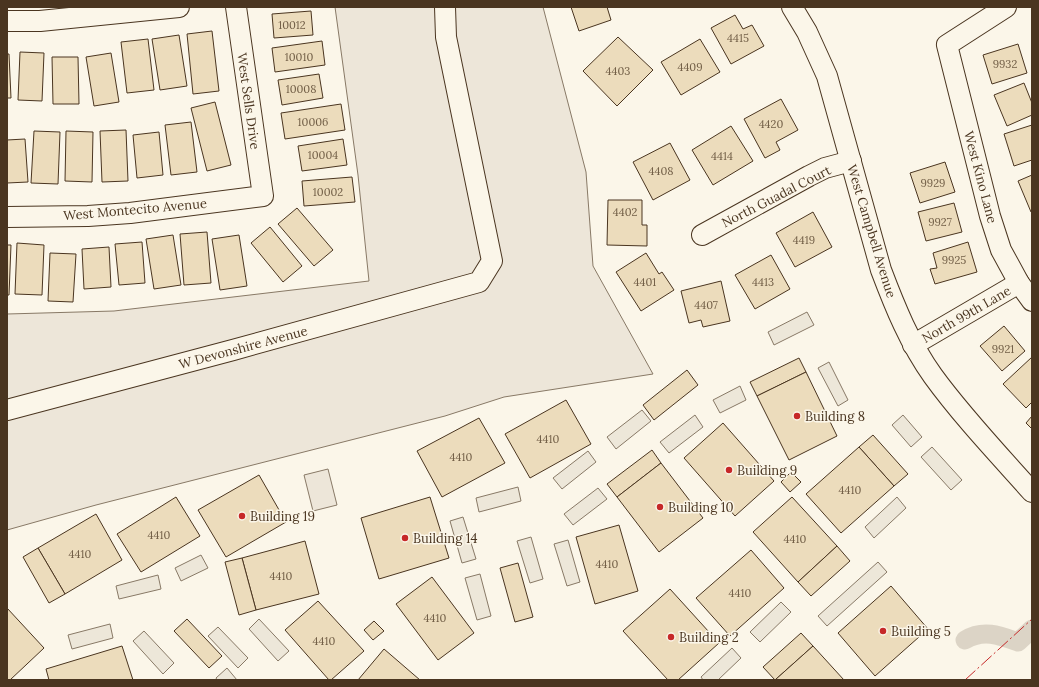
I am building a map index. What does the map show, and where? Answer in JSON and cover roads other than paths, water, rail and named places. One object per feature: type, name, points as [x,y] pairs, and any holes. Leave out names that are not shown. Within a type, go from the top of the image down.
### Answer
[{"type":"street","points":[[7,21],[39,14],[179,7]]},
{"type":"street","name":"West Sells Drive","points":[[236,7],[263,196]]},
{"type":"street","name":"W Devonshire Avenue","points":[[7,410],[233,350],[479,282],[492,261],[446,37],[445,7]]},
{"type":"street","name":"West Campbell Avenue","points":[[792,7],[807,32],[827,76],[881,270],[892,300],[913,345],[933,376],[956,405],[1032,492]]},
{"type":"street","name":"West Kino Lane","points":[[1006,7],[947,45],[990,216],[1001,250],[1019,283],[1032,301]]},
{"type":"street","name":"North Guadal Court","points":[[702,235],[825,168],[851,161]]},
{"type":"street","name":"West Montecito Avenue","points":[[7,217],[88,216],[130,213],[263,196]]},
{"type":"street","name":"North 99th Lane","points":[[913,345],[1019,283]]},
{"type":"waterway","points":[[965,640],[978,635],[991,634],[1018,642],[1032,629]]},
{"type":"place","name":"Building 8","points":[[797,416]]},
{"type":"place","name":"Building 9","points":[[729,470]]},
{"type":"place","name":"Building 10","points":[[660,507]]},
{"type":"place","name":"Building 19","points":[[242,516]]},
{"type":"place","name":"Building 14","points":[[405,538]]},
{"type":"place","name":"Building 5","points":[[883,631]]},
{"type":"place","name":"Building 2","points":[[671,637]]}]
